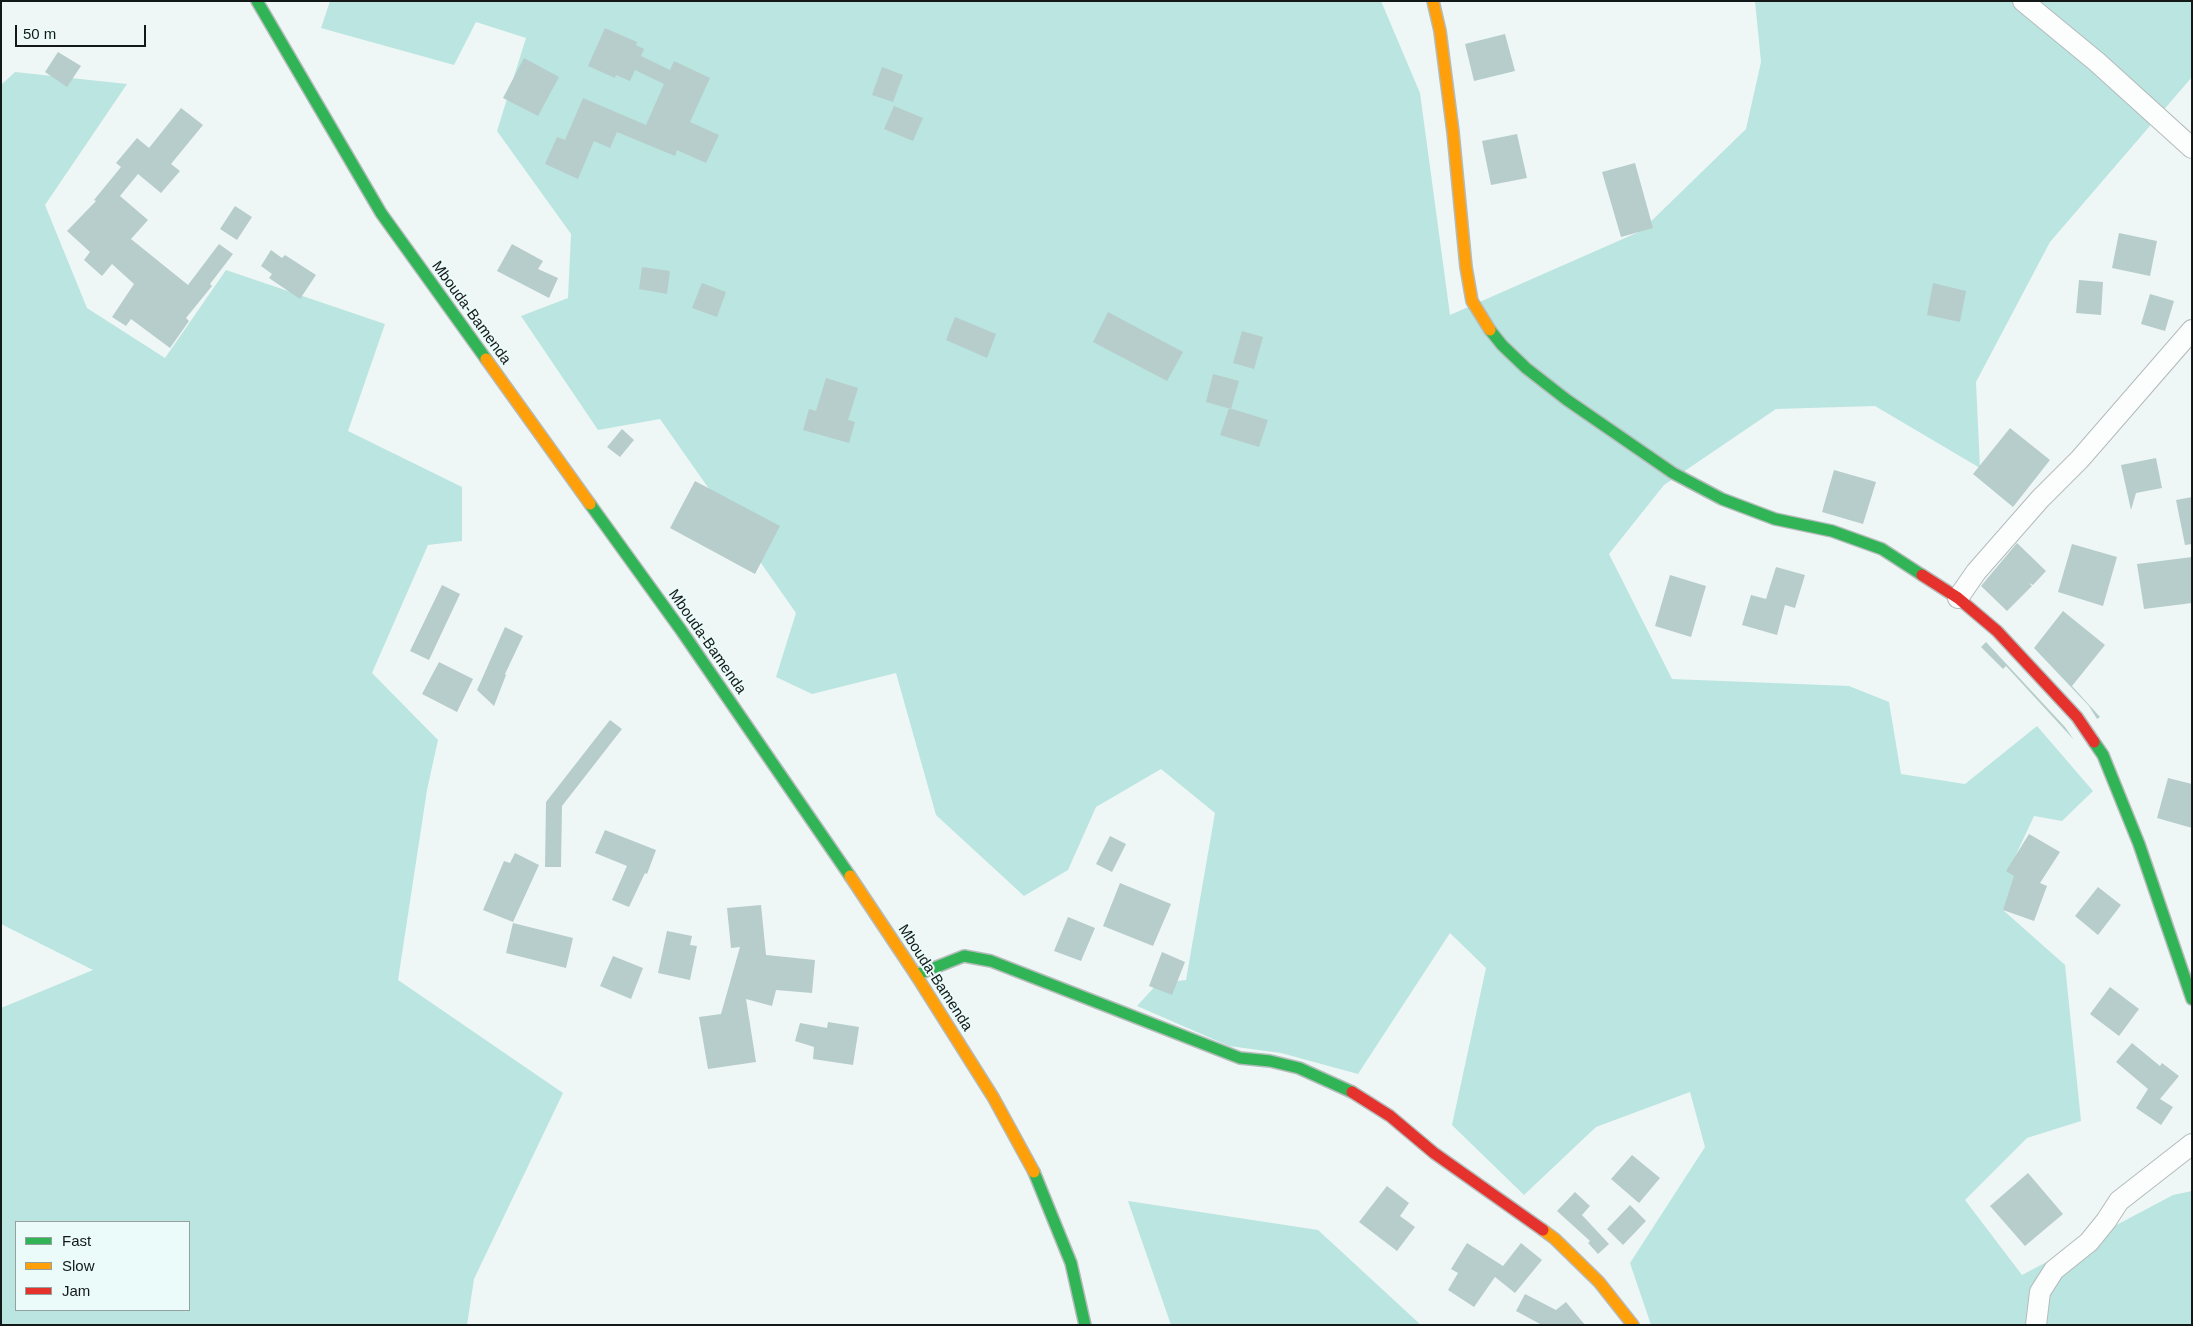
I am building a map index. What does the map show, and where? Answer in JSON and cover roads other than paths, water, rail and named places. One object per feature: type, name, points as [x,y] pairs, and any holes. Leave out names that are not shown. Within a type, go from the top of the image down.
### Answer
[{"type":"main road","name":"Mbouda-Bamenda","points":[[258,1],[381,213],[681,630],[816,824],[916,975],[993,1097],[1035,1174],[1071,1263],[1085,1325]]},
{"type":"main road","points":[[1434,1],[1440,30],[1453,132],[1465,259],[1472,301],[1486,325],[1502,345],[1567,400],[1673,472],[1722,499],[1775,520],[1832,531],[1882,549],[1958,598],[1997,632],[2077,717],[2103,755],[2139,844],[2192,1000]]},
{"type":"main road","points":[[916,975],[964,956],[991,961],[1209,1044],[1240,1058],[1270,1061],[1299,1068],[1345,1087],[1390,1116],[1434,1153],[1555,1239],[1599,1282],[1633,1325]]},
{"type":"street","points":[[2024,1],[2097,62],[2192,148]]},
{"type":"street","points":[[1958,598],[1976,572],[2040,499],[2080,459],[2192,330]]},
{"type":"street","points":[[2036,1325],[2040,1292],[2054,1270],[2089,1242],[2119,1201],[2192,1144]]}]
